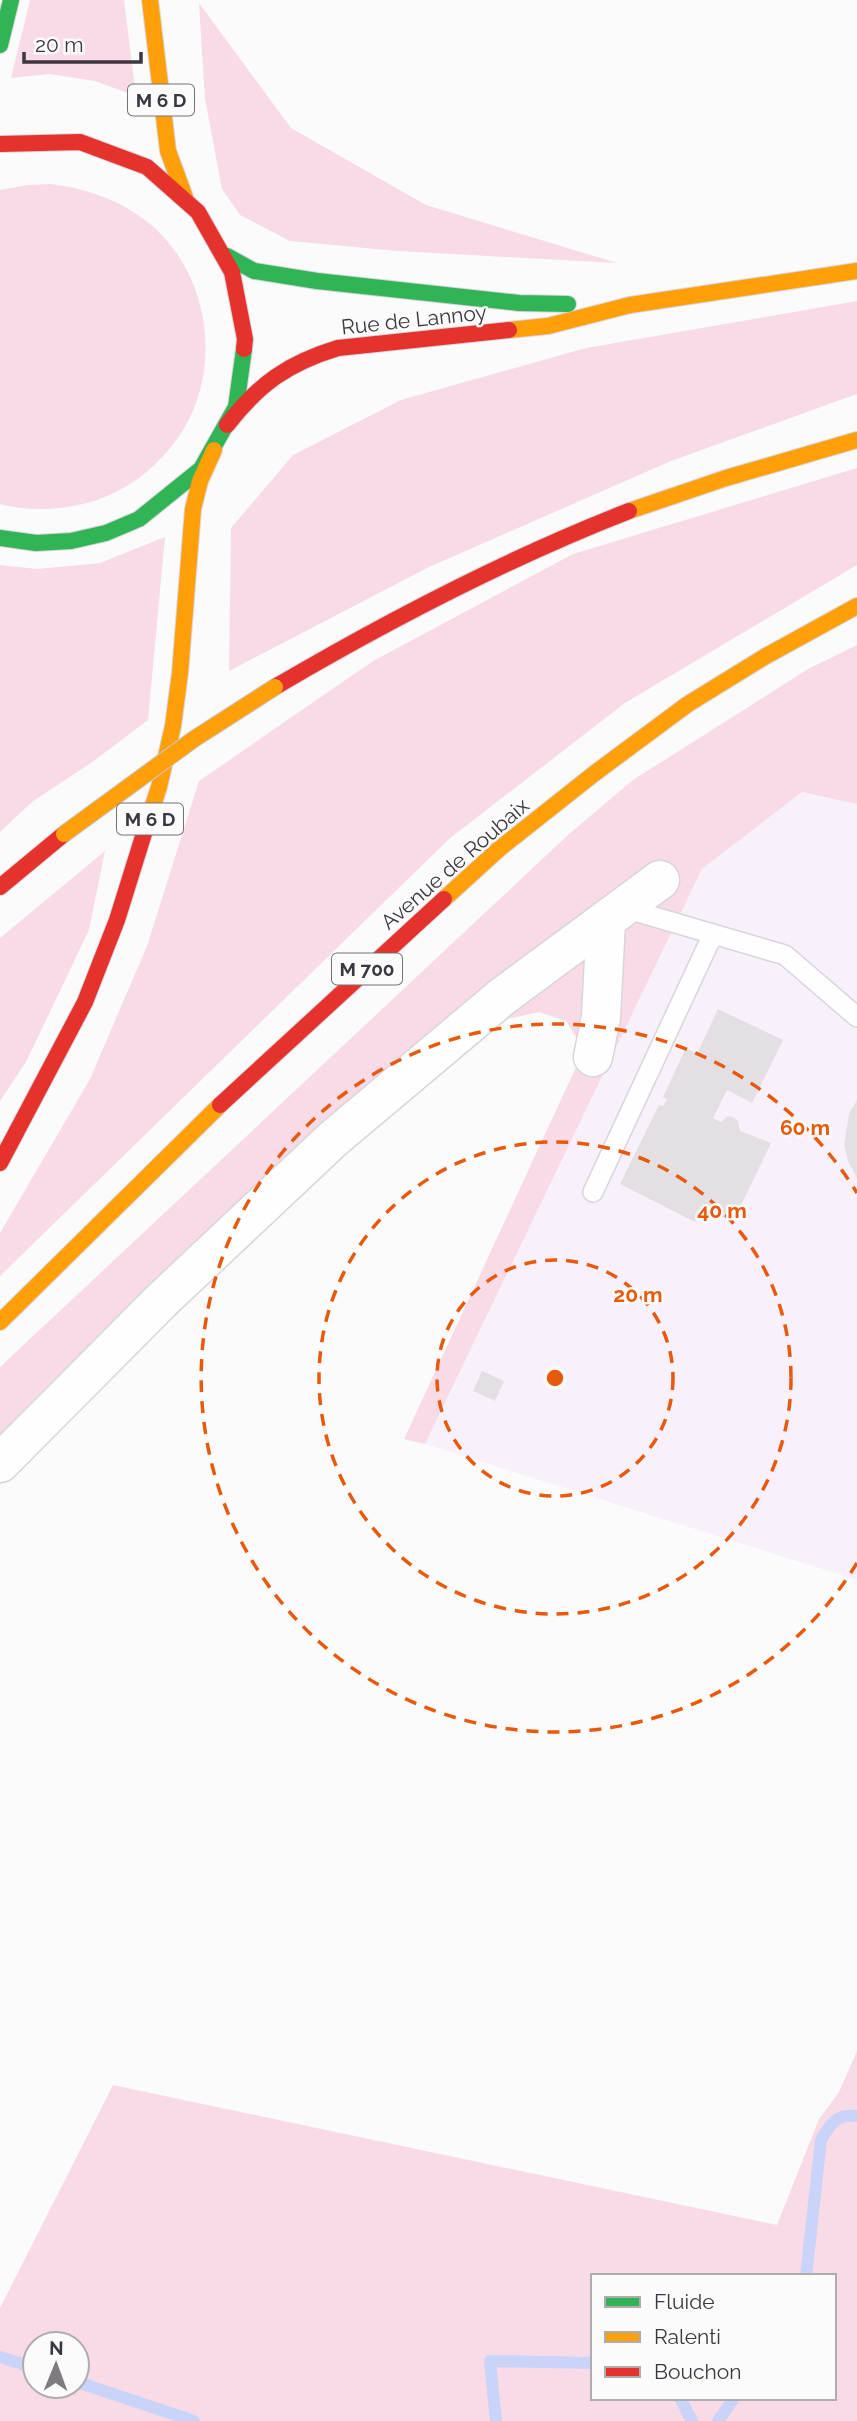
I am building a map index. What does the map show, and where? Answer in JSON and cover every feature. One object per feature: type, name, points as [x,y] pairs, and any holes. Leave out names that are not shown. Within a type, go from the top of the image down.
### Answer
[{"type":"main road","points":[[0,45],[11,0]]},
{"type":"main road","name":"M 6 D","points":[[150,0],[168,151],[185,197]]},
{"type":"main road","points":[[0,144],[40,139],[93,145],[142,165],[185,197],[208,225],[227,256],[239,291],[245,328],[242,377],[237,401],[214,450],[176,494],[127,525],[99,535],[41,543],[0,538]]},
{"type":"main road","name":"Rue de Lannoy","points":[[227,256],[254,271],[317,281],[519,303],[630,305]]},
{"type":"main road","name":"Rue de Lannoy","points":[[227,425],[260,386],[294,363],[338,348],[548,326],[630,305],[857,271]]},
{"type":"main road","points":[[0,887],[64,834],[194,739],[275,687],[415,608],[508,561],[599,522],[667,497],[857,440]]},
{"type":"main road","name":"M 6 D","points":[[0,1163],[39,1094],[85,1002],[117,920],[149,822],[173,726],[186,612],[193,509],[200,481],[214,450]]},
{"type":"main road","name":"Avenue de Roubaix","points":[[0,1322],[241,1084],[499,849],[688,704],[766,656],[857,606]]},
{"type":"street","points":[[0,1462],[152,1310],[333,1139],[503,996],[660,880]]},
{"type":"street","points":[[593,1057],[615,914]]},
{"type":"lane","points":[[615,914],[713,934],[785,955],[857,1017]]},
{"type":"lane","points":[[593,1192],[713,934]]},
{"type":"shaded area","points":[[30,0],[124,0],[136,96],[95,81],[50,74],[11,78]]},
{"type":"shaded area","points":[[199,3],[291,128],[426,205],[617,263],[397,251],[290,241],[240,215],[222,189],[205,99]]},
{"type":"shaded area","points":[[51,184],[105,197],[135,213],[161,234],[181,260],[196,290],[204,322],[205,355],[201,388],[189,419],[171,447],[155,465],[127,486],[94,501],[59,508],[35,509],[0,504],[0,190]]},
{"type":"shaded area","points":[[857,301],[857,394],[671,461],[429,567],[229,671],[231,528],[293,455],[401,400],[586,348]]},
{"type":"shaded area","points":[[857,468],[857,565],[625,703],[449,839],[0,1276],[0,1233],[90,1079],[147,946],[199,781],[373,661],[573,554]]},
{"type":"shaded area","points":[[165,537],[148,720],[91,763],[32,802],[0,832],[0,565],[37,569],[100,563]]},
{"type":"shaded area","points":[[857,645],[857,804],[802,792],[702,869],[425,1444],[404,1439],[577,1065],[576,1037],[566,1021],[539,1012],[502,1020],[464,1043],[170,1310],[0,1485],[0,1367],[569,834],[633,780],[808,669]]},
{"type":"shaded area","points":[[802,792],[857,804],[857,1580],[425,1444],[702,869]]},
{"type":"shaded area","points":[[105,851],[89,930],[27,1060],[0,1101],[0,938]]},
{"type":"shaded area","points":[[857,2051],[857,2421],[0,2421],[0,2308],[113,2085],[777,2225],[819,2119],[839,2092]]},
{"type":"building","points":[[718,1009],[783,1040],[752,1103],[727,1090],[713,1118],[721,1122],[728,1116],[733,1117],[738,1121],[740,1131],[771,1143],[733,1222],[702,1207],[695,1222],[620,1184],[659,1105],[663,1106],[667,1100],[663,1097],[686,1048],[697,1054]]},
{"type":"building","points":[[857,1100],[857,1178],[848,1161],[844,1145],[849,1114]]},
{"type":"building","points":[[482,1371],[504,1381],[495,1401],[473,1391]]},
{"type":"waterway","points":[[806,2274],[821,2140],[839,2118],[857,2116]]},
{"type":"waterway","points":[[0,2357],[21,2364]]},
{"type":"waterway","points":[[496,2421],[490,2361],[591,2363]]},
{"type":"waterway","points":[[91,2387],[194,2421]]},
{"type":"waterway","points":[[681,2400],[692,2421]]},
{"type":"waterway","points":[[718,2421],[733,2400]]},
{"type":"traffic: fast","points":[[0,45],[11,0]]},
{"type":"traffic: fast","points":[[227,256],[254,271],[317,281],[519,303],[568,304]]},
{"type":"traffic: fast","points":[[0,538],[36,543],[71,541],[106,533],[139,519],[201,469],[236,407],[244,349]]},
{"type":"traffic: slow","points":[[150,0],[168,151],[185,197]]},
{"type":"traffic: slow","points":[[509,330],[548,326],[630,305],[857,271]]},
{"type":"traffic: slow","points":[[629,511],[726,478],[857,440]]},
{"type":"traffic: slow","points":[[146,827],[159,787],[173,726],[180,673],[193,509],[200,481],[214,450]]},
{"type":"traffic: slow","points":[[444,899],[499,849],[688,704],[766,656],[857,606]]},
{"type":"traffic: slow","points":[[64,834],[194,739],[275,687]]},
{"type":"traffic: slow","points":[[0,1322],[220,1105]]},
{"type":"traffic: jam","points":[[0,144],[80,142],[147,167],[198,212],[232,272],[245,339],[244,349]]},
{"type":"traffic: jam","points":[[227,425],[251,398],[276,377],[320,354],[338,348],[509,330]]},
{"type":"traffic: jam","points":[[275,687],[361,638],[493,570],[629,511]]},
{"type":"traffic: jam","points":[[0,1163],[85,1002],[117,920],[146,827]]},
{"type":"traffic: jam","points":[[0,887],[64,834]]},
{"type":"traffic: jam","points":[[220,1105],[444,899]]}]
